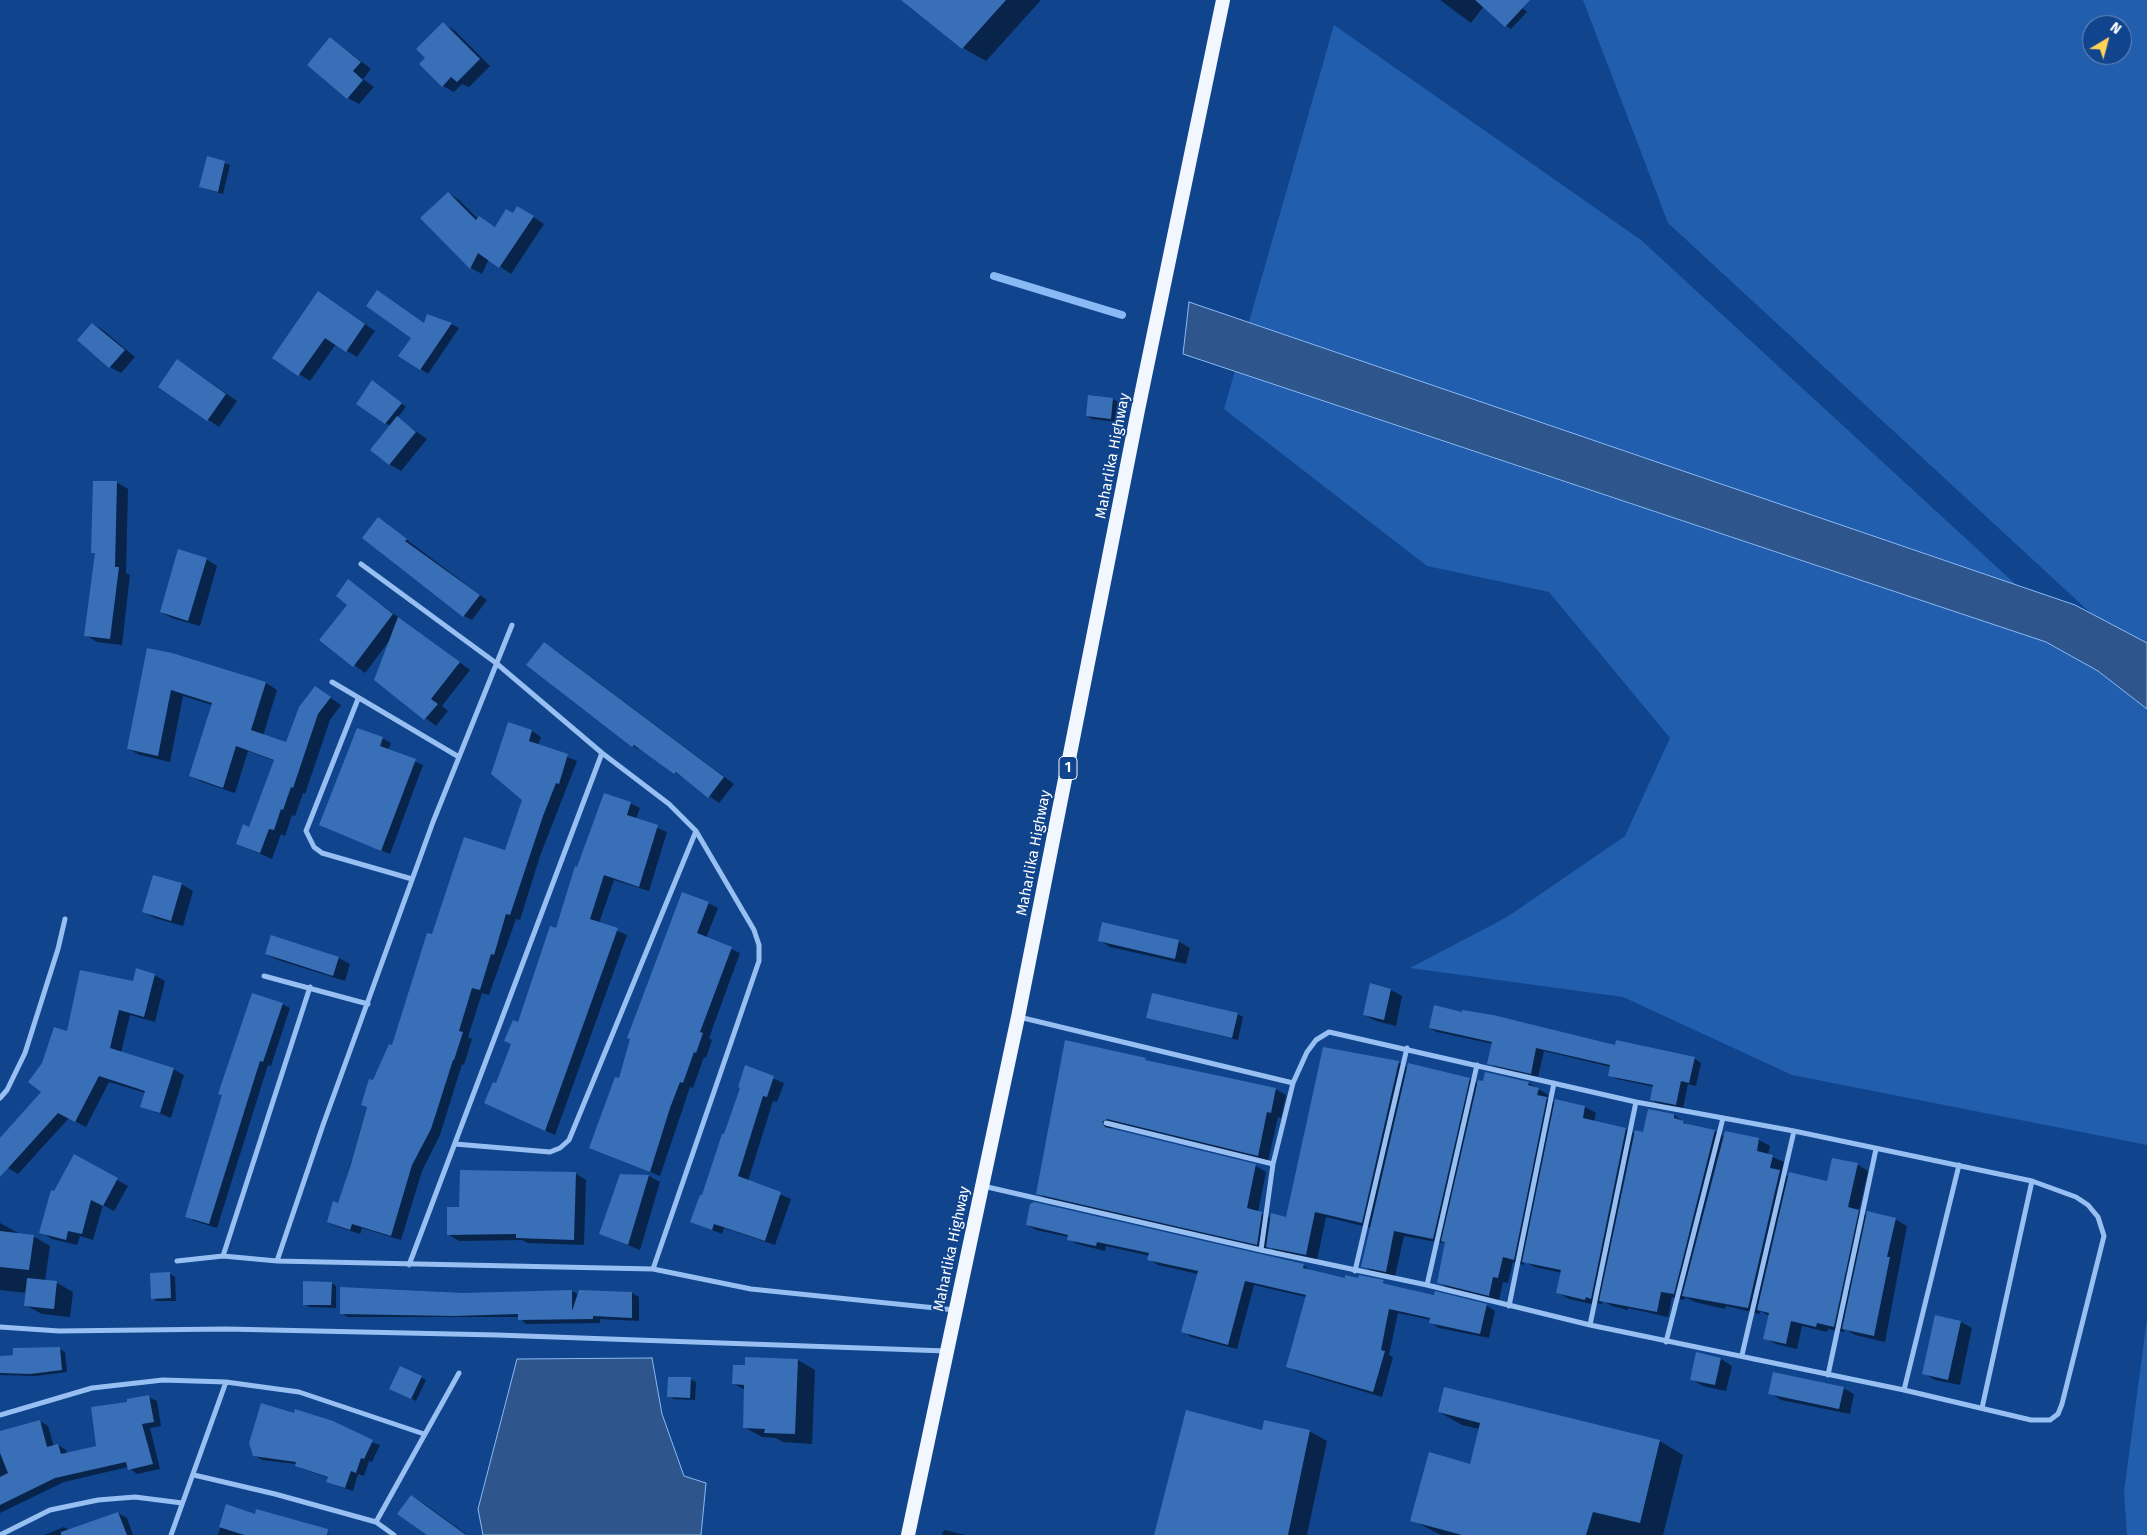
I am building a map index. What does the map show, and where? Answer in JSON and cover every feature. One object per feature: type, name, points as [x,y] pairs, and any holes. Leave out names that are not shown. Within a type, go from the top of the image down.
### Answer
[{"type":"highway","name":"Maharlika Highway","points":[[908,1535],[1018,1017],[1138,410],[1223,0]]},
{"type":"street","points":[[361,564],[496,663],[602,753],[669,804],[696,831],[754,930],[759,945],[759,961],[654,1269]]},
{"type":"street","points":[[278,1261],[323,1125],[412,880],[512,625]]},
{"type":"street","points":[[332,682],[459,757]]},
{"type":"street","points":[[358,699],[306,831],[314,847],[322,853],[412,880]]},
{"type":"street","points":[[409,1265],[602,753]]},
{"type":"street","points":[[455,1144],[550,1152],[560,1148],[569,1140],[696,831]]},
{"type":"street","points":[[0,1098],[6,1090],[24,1053],[58,949],[64,919]]},
{"type":"street","points":[[264,976],[368,1004]]},
{"type":"street","points":[[224,1256],[310,987]]},
{"type":"street","points":[[1018,1017],[1293,1083]]},
{"type":"street","points":[[982,1186],[1261,1250],[1355,1271],[1427,1285],[1666,1342],[1742,1355],[2031,1420],[2050,1420],[2058,1414],[2104,1236],[2098,1217],[2088,1204],[2076,1197],[2032,1181],[1794,1131],[1636,1102],[1407,1048],[1329,1032],[1316,1040],[1307,1052],[1293,1083],[1273,1164],[1261,1250]]},
{"type":"street","points":[[1355,1271],[1407,1048]]},
{"type":"street","points":[[1427,1285],[1477,1065]]},
{"type":"street","points":[[1509,1306],[1554,1083]]},
{"type":"street","points":[[1590,1325],[1636,1102]]},
{"type":"street","points":[[1666,1342],[1723,1118]]},
{"type":"street","points":[[1106,1123],[1273,1164]]},
{"type":"street","points":[[1742,1355],[1794,1131]]},
{"type":"street","points":[[1828,1375],[1876,1149]]},
{"type":"street","points":[[1904,1390],[1959,1165]]},
{"type":"street","points":[[1982,1408],[2032,1181]]},
{"type":"street","points":[[176,1261],[224,1256],[278,1261],[409,1265],[654,1269],[751,1289],[956,1310]]},
{"type":"street","points":[[0,1328],[60,1331],[226,1329],[488,1334],[946,1351]]},
{"type":"street","points":[[376,1522],[459,1373]]},
{"type":"street","points":[[0,1415],[92,1388],[163,1380],[226,1382],[299,1392],[424,1434]]},
{"type":"street","points":[[171,1535],[226,1382]]},
{"type":"street","points":[[194,1475],[275,1494],[376,1522],[394,1535]]},
{"type":"street","points":[[0,1535],[50,1510],[98,1500],[135,1497],[182,1503]]},
{"type":"shaded area","points":[[1583,0],[2147,0],[2147,665],[1668,223]]},
{"type":"shaded area","points":[[1334,25],[1641,240],[2147,705],[2147,1145],[1792,1075],[1623,997],[1410,968],[1507,917],[1625,836],[1670,738],[1549,592],[1427,566],[1224,409]]},
{"type":"shaded area","points":[[1189,302],[2075,605],[2147,643],[2147,709],[2098,671],[2046,642],[1183,354]]},
{"type":"shaded area","points":[[2147,1319],[2147,1535],[2127,1535],[2124,1492]]},
{"type":"shaded area","points":[[652,1358],[662,1414],[684,1476],[706,1483],[701,1535],[483,1535],[478,1509],[517,1359]]},
{"type":"building","points":[[901,0],[1006,0],[962,49]]},
{"type":"building","points":[[1475,0],[1530,0],[1505,27]]},
{"type":"building","points":[[443,22],[480,59],[457,82],[451,77],[442,87],[419,64],[425,58],[416,49]]},
{"type":"building","points":[[330,37],[361,62],[353,71],[363,80],[347,99],[307,65]]},
{"type":"building","points":[[207,156],[225,161],[218,192],[199,187]]},
{"type":"building","points":[[448,192],[476,220],[479,216],[495,227],[506,209],[513,213],[517,206],[534,216],[499,268],[478,253],[470,269],[420,218]]},
{"type":"building","points":[[377,290],[424,323],[427,314],[452,323],[420,370],[398,356],[411,338],[366,306]]},
{"type":"building","points":[[318,291],[365,324],[346,352],[325,338],[298,376],[272,358]]},
{"type":"building","points":[[92,323],[125,350],[109,368],[77,340]]},
{"type":"building","points":[[177,359],[226,394],[207,421],[158,387]]},
{"type":"building","points":[[372,380],[402,403],[385,424],[356,404]]},
{"type":"building","points":[[1088,395],[1113,398],[1111,419],[1086,416]]},
{"type":"building","points":[[397,416],[416,432],[389,465],[370,450]]},
{"type":"building","points":[[93,481],[117,481],[115,567],[119,567],[110,639],[84,636],[95,553],[91,553]]},
{"type":"building","points":[[378,517],[407,539],[405,541],[480,595],[463,617],[362,538]]},
{"type":"building","points":[[178,549],[207,558],[188,621],[160,612]]},
{"type":"building","points":[[348,579],[393,614],[353,667],[319,640],[347,605],[336,596]]},
{"type":"building","points":[[398,617],[460,662],[431,699],[438,704],[424,720],[374,680]]},
{"type":"building","points":[[544,642],[724,777],[708,798],[676,772],[674,774],[634,745],[632,747],[526,665]]},
{"type":"building","points":[[147,648],[172,653],[266,682],[251,730],[286,742],[299,707],[315,686],[331,697],[318,714],[293,788],[291,787],[283,810],[281,809],[274,830],[269,829],[260,853],[236,844],[243,824],[249,827],[274,760],[236,746],[223,788],[189,776],[212,703],[171,690],[158,756],[127,749]]},
{"type":"building","points":[[508,722],[532,730],[529,741],[568,754],[559,784],[556,783],[543,816],[510,915],[506,914],[494,955],[491,954],[480,990],[472,988],[459,1031],[463,1032],[454,1060],[431,1129],[412,1165],[391,1236],[352,1224],[350,1230],[327,1222],[333,1201],[338,1203],[350,1167],[367,1107],[361,1105],[369,1079],[373,1080],[389,1044],[392,1045],[427,933],[432,934],[464,837],[505,850],[522,800],[491,774]]},
{"type":"building","points":[[357,728],[383,737],[380,746],[416,759],[381,851],[319,825]]},
{"type":"building","points":[[604,793],[631,802],[627,815],[658,825],[639,887],[604,875],[590,919],[618,928],[545,1131],[484,1103],[493,1082],[496,1083],[511,1044],[504,1041],[513,1020],[518,1022],[550,926],[556,928],[575,866],[577,867]]},
{"type":"building","points":[[153,875],[182,883],[171,921],[142,912]]},
{"type":"building","points":[[682,892],[709,902],[697,933],[732,947],[700,1032],[703,1033],[696,1053],[694,1052],[683,1083],[680,1082],[670,1108],[650,1172],[589,1148],[615,1077],[619,1078],[630,1039],[627,1038]]},
{"type":"building","points":[[1102,922],[1179,940],[1175,959],[1098,941]]},
{"type":"building","points":[[271,935],[339,957],[333,976],[265,954]]},
{"type":"building","points":[[136,968],[155,974],[144,1017],[119,1010],[110,1048],[174,1068],[160,1113],[140,1107],[145,1091],[99,1076],[75,1122],[58,1113],[0,1177],[0,1138],[41,1092],[28,1082],[42,1063],[54,1027],[67,1031],[80,970],[133,981]]},
{"type":"building","points":[[1370,983],[1391,989],[1384,1020],[1363,1015]]},
{"type":"building","points":[[252,993],[283,1003],[263,1062],[260,1061],[209,1224],[185,1217],[222,1095],[218,1094]]},
{"type":"building","points":[[1152,993],[1238,1013],[1232,1038],[1146,1018]]},
{"type":"building","points":[[1434,1005],[1462,1012],[1462,1010],[1493,1015],[1615,1045],[1616,1040],[1695,1057],[1689,1083],[1681,1081],[1676,1105],[1650,1100],[1653,1085],[1608,1076],[1610,1065],[1536,1048],[1531,1074],[1487,1064],[1492,1042],[1429,1028]]},
{"type":"building","points":[[1065,1040],[1146,1058],[1145,1060],[1276,1088],[1271,1113],[1267,1112],[1258,1156],[1107,1119],[1102,1122],[1105,1127],[1256,1164],[1247,1208],[1262,1212],[1257,1245],[1036,1194]]},
{"type":"building","points":[[1323,1047],[1399,1061],[1362,1223],[1315,1212],[1306,1255],[1266,1247],[1271,1213],[1286,1217]]},
{"type":"building","points":[[1408,1063],[1470,1078],[1433,1239],[1394,1231],[1386,1272],[1361,1267]]},
{"type":"building","points":[[745,1065],[774,1076],[767,1097],[763,1096],[738,1176],[781,1192],[765,1241],[714,1224],[712,1230],[690,1222],[700,1195],[702,1195],[722,1134],[724,1134],[740,1088],[738,1087]]},
{"type":"building","points":[[1485,1072],[1529,1082],[1528,1085],[1539,1088],[1537,1095],[1547,1097],[1514,1260],[1503,1257],[1498,1278],[1493,1277],[1489,1296],[1437,1283],[1445,1242],[1441,1241],[1478,1080],[1483,1081]]},
{"type":"building","points":[[1555,1099],[1585,1106],[1583,1118],[1626,1128],[1591,1299],[1586,1297],[1585,1300],[1556,1293],[1561,1270],[1522,1262]]},
{"type":"building","points":[[1648,1109],[1674,1114],[1674,1118],[1684,1121],[1683,1123],[1715,1130],[1674,1294],[1661,1292],[1657,1312],[1599,1301],[1635,1130],[1643,1132]]},
{"type":"building","points":[[1725,1131],[1759,1138],[1757,1151],[1773,1155],[1770,1168],[1780,1170],[1748,1308],[1682,1296]]},
{"type":"building","points":[[74,1154],[118,1178],[103,1206],[91,1200],[82,1234],[68,1231],[66,1240],[39,1233],[51,1190],[54,1191]]},
{"type":"building","points":[[1832,1158],[1858,1163],[1848,1207],[1859,1210],[1834,1327],[1817,1323],[1816,1327],[1791,1321],[1786,1344],[1763,1339],[1769,1313],[1757,1310],[1789,1172],[1827,1181]]},
{"type":"building","points":[[460,1170],[576,1172],[574,1240],[516,1238],[516,1234],[447,1235],[447,1207],[459,1207]]},
{"type":"building","points":[[620,1174],[649,1175],[628,1245],[599,1234]]},
{"type":"building","points":[[1034,1202],[1304,1264],[1303,1268],[1345,1278],[1345,1275],[1358,1278],[1359,1275],[1384,1280],[1383,1283],[1394,1286],[1434,1295],[1435,1291],[1487,1304],[1480,1334],[1429,1323],[1430,1318],[1389,1309],[1381,1350],[1385,1351],[1373,1392],[1286,1367],[1306,1295],[1245,1281],[1228,1345],[1181,1332],[1198,1271],[1147,1260],[1149,1253],[1097,1242],[1096,1246],[1067,1240],[1068,1235],[1026,1225],[1030,1204]]},
{"type":"building","points":[[1867,1211],[1896,1218],[1887,1257],[1890,1257],[1874,1336],[1842,1329]]},
{"type":"building","points":[[0,1231],[34,1235],[29,1270],[0,1267]]},
{"type":"building","points":[[170,1272],[171,1298],[151,1299],[150,1273]]},
{"type":"building","points":[[27,1278],[57,1281],[54,1309],[24,1306]]},
{"type":"building","points":[[303,1281],[332,1282],[331,1305],[303,1305]]},
{"type":"building","points":[[340,1287],[463,1293],[572,1290],[572,1311],[579,1290],[632,1292],[632,1318],[593,1316],[593,1319],[518,1320],[518,1314],[453,1316],[340,1314]]},
{"type":"building","points":[[1935,1315],[1961,1321],[1948,1380],[1922,1374]]},
{"type":"building","points":[[60,1347],[62,1370],[30,1374],[0,1373],[0,1356],[13,1355],[13,1348]]},
{"type":"building","points":[[1696,1352],[1721,1358],[1715,1385],[1690,1380]]},
{"type":"building","points":[[745,1357],[798,1359],[795,1434],[764,1433],[765,1429],[743,1428],[744,1385],[732,1384],[733,1365],[745,1365]]},
{"type":"building","points":[[400,1366],[422,1376],[411,1399],[389,1389]]},
{"type":"building","points":[[1773,1372],[1844,1387],[1839,1409],[1768,1394]]},
{"type":"building","points":[[668,1377],[691,1377],[690,1398],[667,1397]]},
{"type":"building","points":[[1444,1387],[1660,1440],[1640,1523],[1593,1512],[1586,1535],[1462,1535],[1410,1521],[1429,1452],[1470,1464],[1480,1423],[1438,1412]]},
{"type":"building","points":[[149,1395],[154,1422],[142,1424],[153,1464],[128,1470],[126,1462],[55,1478],[0,1505],[0,1477],[8,1473],[0,1453],[0,1431],[40,1420],[47,1447],[58,1444],[61,1454],[96,1446],[91,1407],[127,1402],[127,1399]]},
{"type":"building","points":[[261,1403],[294,1413],[295,1409],[333,1421],[373,1440],[364,1459],[361,1458],[356,1473],[351,1471],[345,1488],[326,1482],[328,1477],[295,1466],[296,1462],[253,1456],[249,1443]]},
{"type":"building","points":[[1186,1410],[1262,1430],[1264,1420],[1310,1430],[1288,1535],[1154,1535]]},
{"type":"building","points":[[411,1495],[466,1535],[427,1535],[397,1514]]},
{"type":"building","points":[[226,1504],[255,1514],[256,1509],[328,1529],[327,1535],[244,1535],[219,1527]]},
{"type":"building","points":[[118,1512],[127,1535],[61,1535],[61,1532]]},
{"type":"waterway","points":[[994,276],[1122,315]]}]
